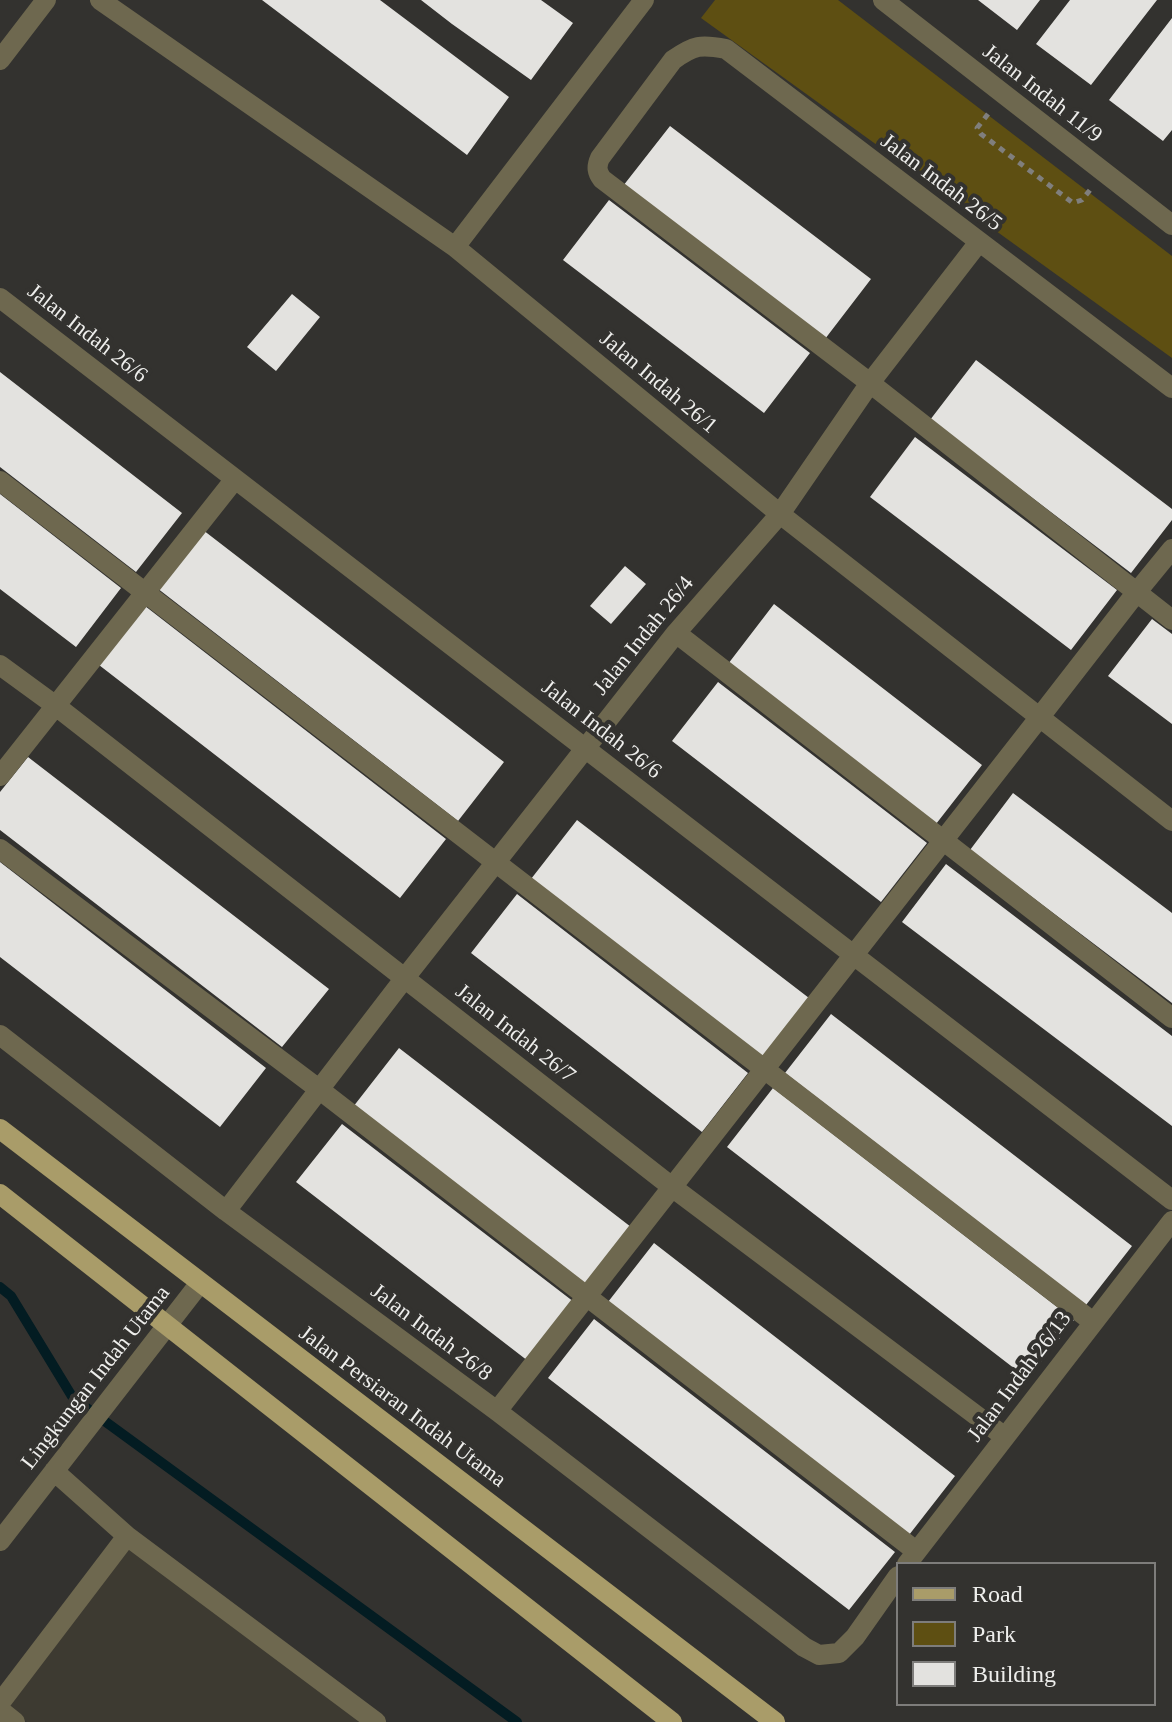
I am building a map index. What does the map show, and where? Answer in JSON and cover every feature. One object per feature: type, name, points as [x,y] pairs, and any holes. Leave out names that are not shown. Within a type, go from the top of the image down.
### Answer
[{"type":"main road","name":"Jalan Persiaran Indah Utama","points":[[0,1129],[775,1722]]},
{"type":"main road","points":[[0,1194],[672,1722]]},
{"type":"street","points":[[0,60],[46,0]]},
{"type":"street","name":"Jalan Indah 26/1","points":[[100,0],[455,247],[780,514],[1172,821]]},
{"type":"street","points":[[455,247],[644,0]]},
{"type":"street","name":"Jalan Indah 11/9","points":[[883,0],[1172,225]]},
{"type":"street","name":"Jalan Indah 26/5","points":[[870,383],[598,173],[600,158],[673,60],[686,50],[705,45],[726,49],[1172,388]]},
{"type":"street","name":"Jalan Indah 26/4","points":[[226,1211],[676,633],[780,514],[870,383],[979,242]]},
{"type":"street","name":"Jalan Indah 26/6","points":[[0,298],[1172,1200]]},
{"type":"street","points":[[870,383],[1172,620]]},
{"type":"street","points":[[0,776],[235,479]]},
{"type":"street","points":[[0,481],[1093,1322]]},
{"type":"street","points":[[497,1411],[1172,549]]},
{"type":"street","points":[[676,633],[1172,1018]]},
{"type":"street","name":"Jalan Indah 26/7","points":[[0,665],[672,1187],[1005,1437]]},
{"type":"street","points":[[0,849],[320,1090],[586,1296],[911,1558]]},
{"type":"street","name":"Jalan Indah 26/8","points":[[0,1035],[226,1211],[497,1411],[804,1647],[819,1655],[839,1653],[855,1637],[896,1579]]},
{"type":"street","name":"Jalan Indah 26/13","points":[[911,1558],[1172,1221]]},
{"type":"street","name":"Lingkungan Indah Utama","points":[[0,1541],[200,1283]]},
{"type":"street","points":[[54,1471],[127,1536],[376,1722]]},
{"type":"street","points":[[0,1703],[127,1536]]},
{"type":"street","points":[[0,1710],[15,1722]]},
{"type":"shaded area","points":[[128,1547],[363,1722],[27,1722],[7,1706]]},
{"type":"green space","points":[[715,0],[838,0],[1172,256],[1172,358],[701,18]]},
{"type":"building","points":[[262,0],[380,0],[509,97],[467,155]]},
{"type":"building","points":[[421,0],[541,0],[573,23],[531,80]]},
{"type":"building","points":[[978,0],[1040,0],[1017,30]]},
{"type":"building","points":[[1070,0],[1157,0],[1091,85],[1036,44]]},
{"type":"building","points":[[1172,18],[1172,130],[1163,141],[1109,100]]},
{"type":"building","points":[[670,126],[871,279],[825,339],[623,186]]},
{"type":"building","points":[[609,200],[810,353],[764,413],[563,260]]},
{"type":"building","points":[[292,294],[320,317],[276,371],[247,347]]},
{"type":"building","points":[[976,360],[1172,509],[1172,520],[1131,573],[930,420]]},
{"type":"building","points":[[0,372],[182,513],[136,572],[0,467]]},
{"type":"building","points":[[915,437],[1117,590],[1071,650],[870,497]]},
{"type":"building","points":[[0,494],[121,588],[76,647],[0,589]]},
{"type":"building","points":[[203,530],[504,762],[458,821],[157,588]]},
{"type":"building","points":[[625,566],[646,584],[611,624],[590,606]]},
{"type":"building","points":[[774,604],[982,765],[936,824],[728,664]]},
{"type":"building","points":[[145,606],[446,839],[400,898],[99,665]]},
{"type":"building","points":[[1152,619],[1172,634],[1172,724],[1108,676]]},
{"type":"building","points":[[718,682],[927,843],[881,902],[672,741]]},
{"type":"building","points":[[28,757],[329,989],[282,1047],[0,830],[0,792]]},
{"type":"building","points":[[1013,793],[1172,913],[1172,1003],[970,850]]},
{"type":"building","points":[[577,820],[809,998],[763,1057],[531,879]]},
{"type":"building","points":[[0,862],[266,1068],[220,1127],[0,957]]},
{"type":"building","points":[[946,864],[1172,1036],[1172,1126],[902,922]]},
{"type":"building","points":[[517,894],[748,1073],[702,1132],[471,953]]},
{"type":"building","points":[[831,1014],[1132,1246],[1086,1305],[785,1073]]},
{"type":"building","points":[[399,1048],[631,1227],[585,1286],[353,1107]]},
{"type":"building","points":[[773,1088],[1074,1320],[1028,1379],[727,1147]]},
{"type":"building","points":[[342,1124],[574,1302],[528,1361],[296,1182]]},
{"type":"building","points":[[654,1243],[955,1476],[909,1535],[608,1302]]},
{"type":"building","points":[[594,1319],[895,1552],[849,1610],[548,1378]]},
{"type":"waterway","points":[[0,1287],[11,1296],[73,1398],[517,1722]]}]
